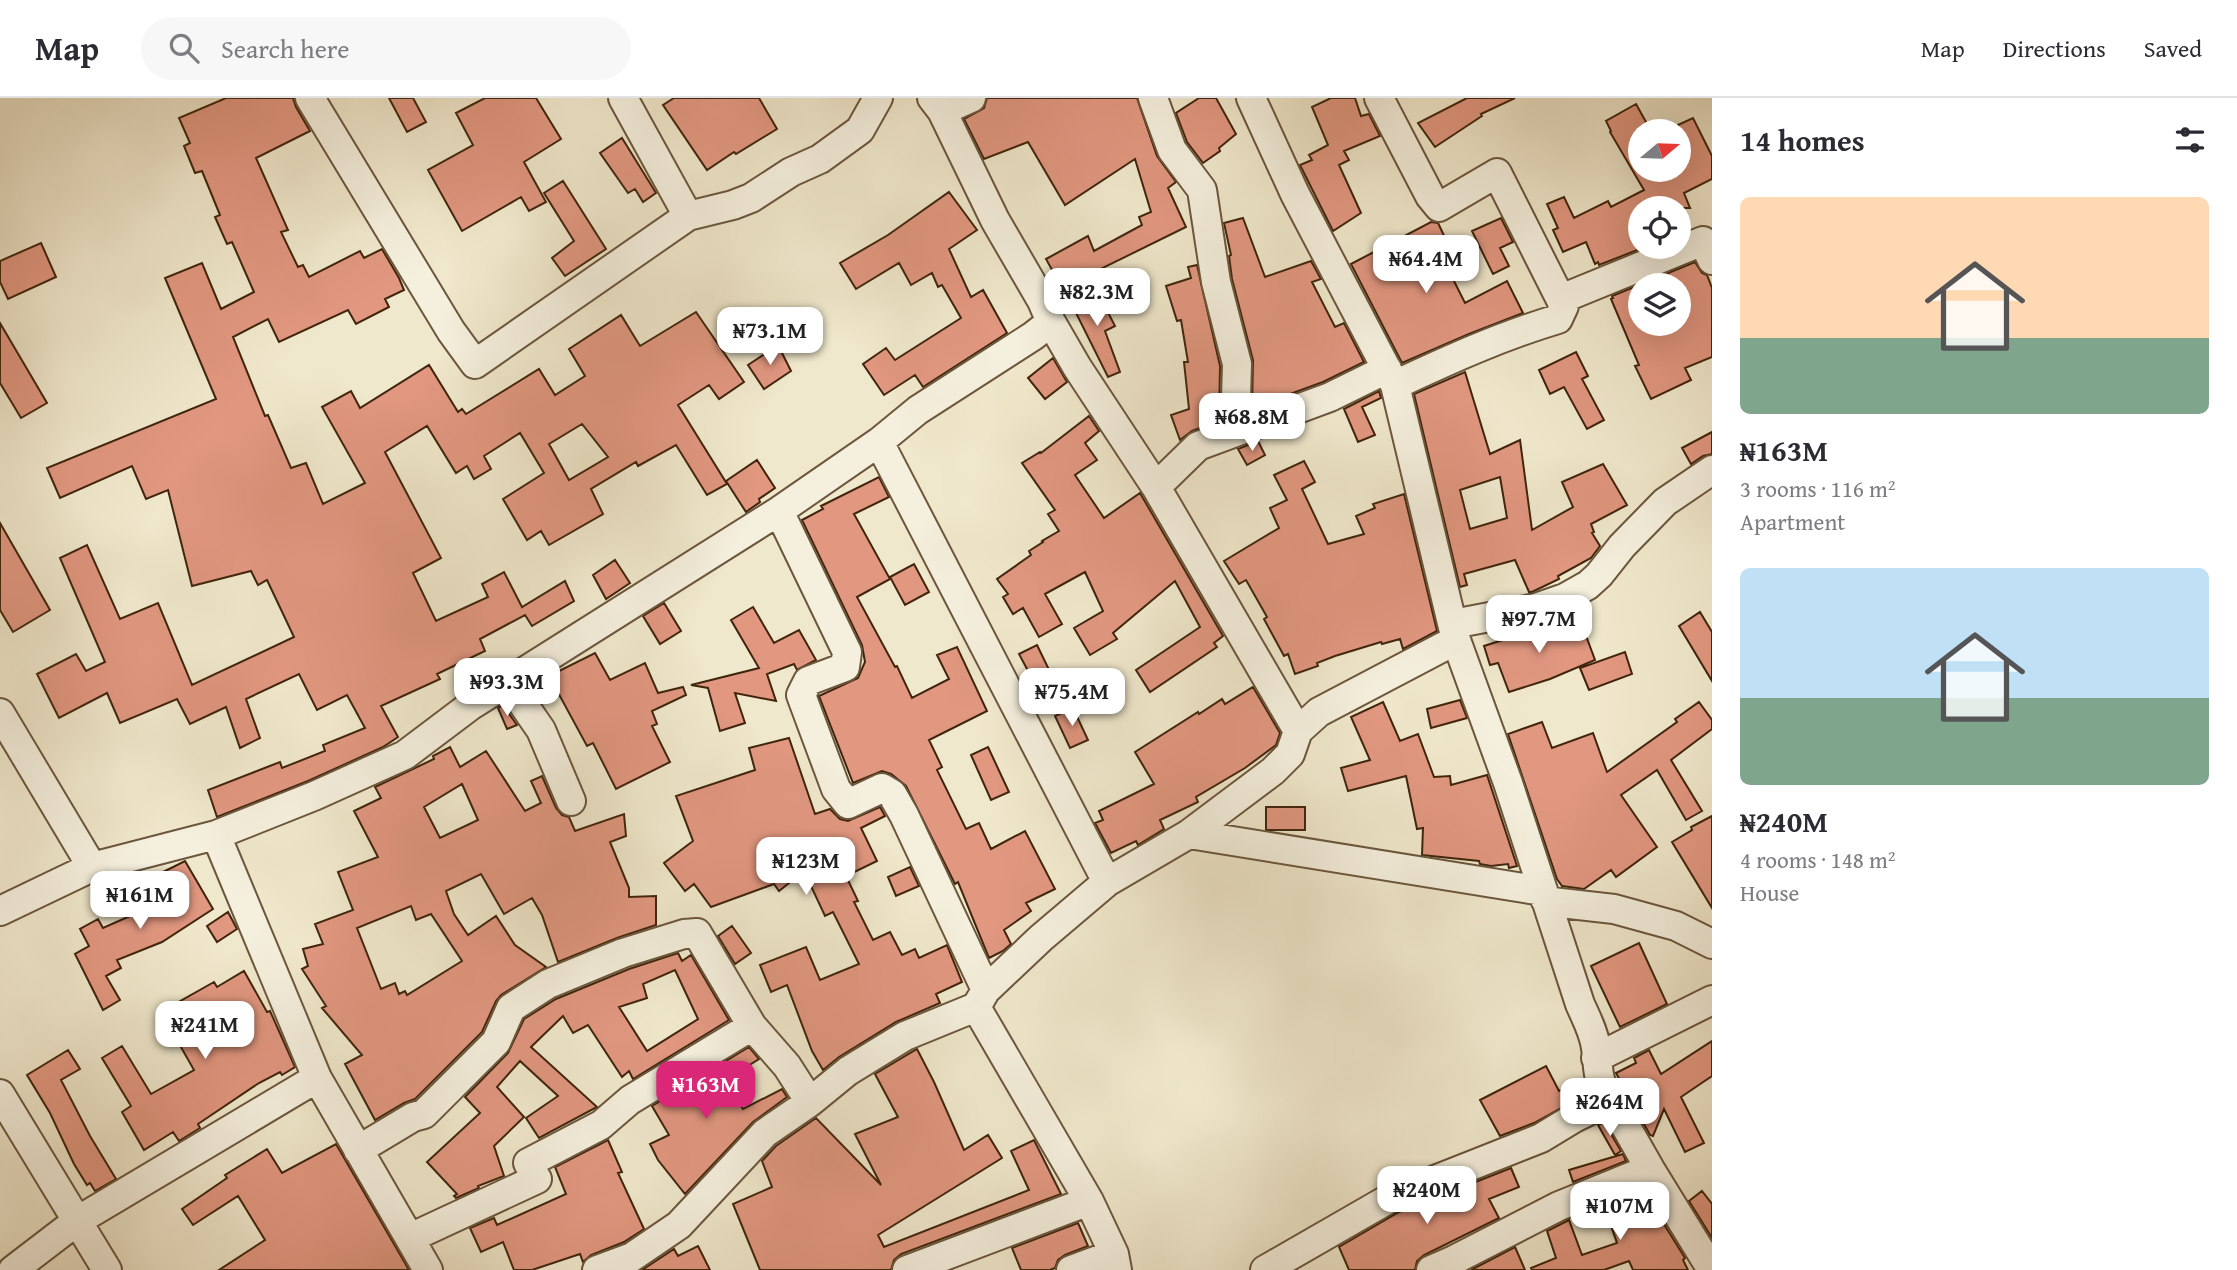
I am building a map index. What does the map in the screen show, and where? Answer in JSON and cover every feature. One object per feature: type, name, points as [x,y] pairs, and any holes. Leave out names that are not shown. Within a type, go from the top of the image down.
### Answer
[{"type":"street","points":[[310,98],[444,319],[475,364],[688,216],[751,198],[791,172],[820,159],[860,130],[878,98]]},
{"type":"street","points":[[623,98],[688,216]]},
{"type":"street","points":[[971,98],[937,104],[995,220],[1077,367],[1156,487],[1298,731]]},
{"type":"street","points":[[1153,98],[1172,150],[1202,190],[1216,282],[1237,364],[1234,431]]},
{"type":"street","points":[[1251,98],[1294,194],[1391,377],[1455,632],[1591,1030],[1596,1068],[1601,1083],[1712,1270]]},
{"type":"street","points":[[1156,487],[1198,446],[1234,431],[1558,319],[1564,306],[1497,173],[1439,207],[1430,196],[1380,98]]},
{"type":"street","points":[[1561,299],[1703,241],[1712,260]]},
{"type":"street","points":[[0,911],[92,867],[216,835],[314,796],[405,755],[470,706],[779,511],[879,442],[918,410],[1051,322]]},
{"type":"street","points":[[879,442],[1107,882]]},
{"type":"street","points":[[597,1270],[636,1263],[679,1225],[765,1133],[848,1072],[905,1036],[981,998],[1107,882],[1189,834],[1273,771],[1290,754],[1298,731],[1319,712],[1455,632],[1565,598],[1588,585],[1665,502],[1712,470]]},
{"type":"street","points":[[779,511],[846,652],[845,667],[808,681],[801,695],[836,789],[848,804],[882,788],[892,794],[904,816],[981,998],[1089,1200],[1116,1262],[1071,1270]]},
{"type":"street","points":[[508,682],[541,730],[571,802]]},
{"type":"street","points":[[0,713],[92,867]]},
{"type":"street","points":[[1189,834],[1543,895],[1565,904],[1614,909],[1676,926],[1712,944]]},
{"type":"street","points":[[216,835],[317,1078],[428,1270]]},
{"type":"street","points":[[359,1150],[413,1117],[424,1114],[496,1042],[511,1008],[548,984],[623,953],[684,934],[696,933],[752,1026],[787,1066],[810,1102]]},
{"type":"street","points":[[1596,1058],[1712,1000]]},
{"type":"street","points":[[410,1238],[537,1179],[528,1163],[601,1125],[630,1100],[752,1026]]},
{"type":"street","points":[[13,1270],[77,1222],[317,1078]]},
{"type":"street","points":[[0,1094],[107,1270]]},
{"type":"street","points":[[1265,1270],[1392,1197],[1541,1138],[1611,1100]]},
{"type":"street","points":[[1431,1270],[1559,1206],[1650,1169]]},
{"type":"street","points":[[908,1270],[1089,1200]]},
{"type":"building","points":[[226,98],[293,98],[310,131],[256,158],[288,230],[281,232],[298,267],[303,265],[309,277],[360,251],[364,258],[382,249],[404,290],[385,299],[389,307],[356,324],[348,310],[279,342],[268,319],[233,337],[265,416],[268,415],[291,468],[306,463],[323,504],[365,483],[322,407],[351,391],[360,408],[429,365],[458,412],[462,409],[466,414],[539,369],[555,395],[585,376],[569,349],[621,315],[640,346],[696,312],[744,382],[719,399],[709,385],[678,405],[727,484],[707,495],[676,445],[638,466],[636,462],[591,489],[603,514],[549,545],[541,531],[527,540],[503,499],[544,473],[520,433],[484,456],[491,469],[474,479],[467,466],[456,473],[427,426],[385,452],[441,558],[413,573],[436,621],[488,597],[482,584],[504,572],[522,607],[565,581],[574,601],[532,626],[525,615],[480,639],[485,651],[437,674],[440,679],[381,706],[398,737],[383,747],[308,781],[217,817],[208,790],[280,762],[282,768],[325,751],[323,745],[365,728],[347,695],[317,710],[299,674],[246,699],[260,738],[240,748],[226,707],[190,724],[177,699],[120,723],[107,693],[59,718],[37,674],[76,654],[86,671],[105,662],[60,558],[87,545],[120,619],[158,603],[192,685],[294,637],[267,580],[258,585],[251,571],[192,586],[168,490],[146,499],[132,466],[60,498],[47,468],[216,399],[165,278],[202,263],[221,309],[254,292],[232,242],[227,244],[215,217],[220,215],[202,171],[195,173],[184,146],[190,143],[179,118]],"holes":[[[582,424],[608,457],[569,480],[549,444]]]},
{"type":"building","points":[[389,98],[413,98],[426,122],[407,132]]},
{"type":"building","points":[[485,98],[536,98],[561,139],[524,162],[546,202],[529,211],[521,197],[462,231],[428,170],[473,145],[456,113]]},
{"type":"building","points":[[674,98],[759,98],[777,129],[707,170],[663,105]]},
{"type":"building","points":[[987,98],[1137,98],[1157,156],[1176,182],[1168,188],[1186,227],[1062,288],[1046,259],[1088,236],[1094,251],[1142,225],[1139,217],[1151,212],[1135,159],[1065,205],[1028,142],[984,159],[964,119],[984,108]]},
{"type":"building","points":[[1199,98],[1216,98],[1236,134],[1219,148],[1220,151],[1203,163],[1187,142],[1176,113]]},
{"type":"building","points":[[1331,98],[1355,98],[1361,116],[1369,114],[1380,136],[1344,151],[1349,160],[1339,165],[1361,213],[1333,231],[1300,165],[1312,160],[1309,155],[1328,145],[1312,107]]},
{"type":"building","points":[[1467,98],[1515,98],[1481,114],[1482,116],[1435,147],[1418,123]]},
{"type":"building","points":[[1636,104],[1644,119],[1628,119],[1628,163],[1610,132],[1606,121]]},
{"type":"building","points":[[1693,118],[1712,156],[1712,179],[1684,193],[1685,196],[1632,196],[1644,190],[1639,182],[1691,182],[1691,119]]},
{"type":"building","points":[[622,138],[656,193],[643,202],[635,189],[628,193],[600,153]]},
{"type":"building","points":[[563,181],[606,249],[565,276],[552,258],[574,241],[544,193]]},
{"type":"building","points":[[949,192],[977,230],[949,249],[971,297],[983,290],[1007,333],[923,387],[915,375],[884,395],[863,364],[886,348],[895,360],[961,318],[942,285],[938,287],[932,273],[911,285],[899,263],[856,289],[840,263],[888,235]]},
{"type":"building","points":[[1564,197],[1574,218],[1608,201],[1611,207],[1628,198],[1628,254],[1599,265],[1598,262],[1595,264],[1586,242],[1563,252],[1553,230],[1558,228],[1547,204]]},
{"type":"building","points":[[1243,218],[1265,277],[1311,261],[1321,279],[1312,282],[1335,327],[1344,323],[1364,362],[1323,382],[1252,408],[1253,360],[1232,279],[1231,255],[1224,223]]},
{"type":"building","points":[[1501,218],[1513,242],[1500,248],[1509,266],[1493,274],[1472,231]]},
{"type":"building","points":[[1431,222],[1438,223],[1449,246],[1439,251],[1465,303],[1507,281],[1523,313],[1402,363],[1351,264]]},
{"type":"building","points":[[41,243],[56,277],[8,299],[0,282],[0,261]]},
{"type":"building","points":[[1695,262],[1702,273],[1707,275],[1712,288],[1712,357],[1685,368],[1691,380],[1651,399],[1635,366],[1639,365],[1611,299],[1612,296],[1628,289],[1628,336],[1691,336],[1691,273],[1668,273]]},
{"type":"building","points":[[1197,265],[1220,366],[1219,421],[1192,431],[1180,440],[1171,415],[1189,409],[1184,362],[1188,362],[1181,320],[1177,321],[1166,286],[1191,278],[1188,267]]},
{"type":"building","points":[[1097,291],[1115,326],[1105,331],[1120,372],[1108,377],[1069,299]]},
{"type":"building","points":[[0,323],[47,403],[21,418],[0,383]]},
{"type":"building","points":[[778,345],[791,371],[764,389],[748,365]]},
{"type":"building","points":[[1576,352],[1588,376],[1582,379],[1604,420],[1587,429],[1564,387],[1550,394],[1539,370]]},
{"type":"building","points":[[1053,358],[1067,382],[1045,399],[1028,378]]},
{"type":"building","points":[[1465,372],[1490,454],[1520,440],[1532,530],[1573,507],[1562,482],[1603,464],[1627,505],[1591,524],[1592,533],[1600,546],[1591,558],[1558,576],[1559,579],[1532,592],[1529,592],[1515,560],[1464,574],[1467,585],[1460,587],[1414,394]],"holes":[[[1500,477],[1507,518],[1470,529],[1460,490]]]},
{"type":"building","points":[[1379,391],[1381,398],[1362,407],[1375,435],[1358,442],[1344,409]]},
{"type":"building","points":[[1089,416],[1099,431],[1085,443],[1097,460],[1075,475],[1104,518],[1140,493],[1223,636],[1214,643],[1217,647],[1150,692],[1136,670],[1200,627],[1175,581],[1113,633],[1117,639],[1090,655],[1074,628],[1103,611],[1085,572],[1045,594],[1062,624],[1039,637],[1023,608],[1013,614],[1003,597],[1008,594],[997,579],[1031,555],[1029,551],[1059,531],[1048,514],[1055,510],[1022,463],[1041,453]]},
{"type":"building","points":[[1712,432],[1712,454],[1691,464],[1682,448]]},
{"type":"building","points":[[1258,441],[1265,455],[1247,465],[1238,449]]},
{"type":"building","points":[[757,460],[775,488],[746,512],[726,481]]},
{"type":"building","points":[[1304,461],[1315,482],[1302,489],[1328,544],[1364,534],[1356,516],[1375,508],[1373,504],[1404,494],[1437,631],[1403,649],[1400,639],[1382,644],[1381,642],[1335,656],[1317,663],[1318,666],[1295,674],[1288,654],[1284,656],[1264,619],[1267,617],[1246,580],[1239,584],[1224,561],[1279,528],[1270,508],[1287,500],[1274,475]]},
{"type":"building","points":[[879,477],[889,497],[854,514],[890,579],[857,597],[895,667],[897,666],[912,698],[949,679],[937,655],[957,647],[987,711],[929,740],[942,767],[937,770],[966,829],[979,823],[991,849],[1025,831],[1055,889],[1026,903],[1031,911],[1004,930],[1011,944],[989,958],[958,882],[955,884],[906,786],[891,774],[882,771],[853,783],[819,696],[858,678],[865,662],[862,645],[802,520],[823,509],[821,506]]},
{"type":"building","points":[[0,523],[50,610],[13,632],[0,610]]},
{"type":"building","points":[[615,560],[630,583],[606,599],[593,575]]},
{"type":"building","points":[[914,564],[929,592],[905,605],[890,577]]},
{"type":"building","points":[[664,603],[681,631],[660,644],[643,616]]},
{"type":"building","points":[[753,607],[774,643],[799,630],[816,660],[797,670],[794,664],[767,674],[776,701],[735,693],[745,723],[720,731],[708,688],[691,685],[759,668],[731,620]]},
{"type":"building","points":[[1700,612],[1712,632],[1712,681],[1679,626]]},
{"type":"building","points":[[1551,620],[1556,635],[1582,625],[1595,660],[1550,679],[1509,692],[1498,663],[1490,665],[1484,646],[1528,632],[1526,627]]},
{"type":"building","points":[[1037,645],[1053,678],[1036,686],[1019,654]]},
{"type":"building","points":[[1625,652],[1632,674],[1589,690],[1580,668]]},
{"type":"building","points":[[595,653],[610,680],[645,663],[658,693],[683,687],[686,695],[652,711],[657,724],[652,726],[670,762],[616,789],[593,743],[587,746],[549,676]]},
{"type":"building","points":[[1253,687],[1280,733],[1276,745],[1245,768],[1196,797],[1198,802],[1160,820],[1164,829],[1138,845],[1136,841],[1111,853],[1095,823],[1103,820],[1099,811],[1154,784],[1135,752],[1198,712],[1199,714],[1222,699],[1225,704]]},
{"type":"building","points":[[1460,700],[1467,718],[1431,728],[1427,709]]},
{"type":"building","points":[[1383,702],[1400,741],[1418,734],[1434,777],[1450,776],[1451,785],[1487,775],[1517,866],[1491,866],[1480,864],[1479,861],[1422,855],[1423,828],[1417,829],[1406,776],[1348,791],[1341,768],[1370,760],[1351,717]]},
{"type":"building","points":[[1699,702],[1712,720],[1712,729],[1671,760],[1702,811],[1686,820],[1657,770],[1621,795],[1657,847],[1616,877],[1611,870],[1584,889],[1562,886],[1557,879],[1508,734],[1542,722],[1552,748],[1593,733],[1607,772],[1677,722],[1675,719]]},
{"type":"building","points":[[503,705],[517,725],[507,729],[498,708]]},
{"type":"building","points":[[1073,708],[1088,740],[1070,748],[1055,716]]},
{"type":"building","points":[[789,738],[815,814],[830,809],[840,819],[848,821],[880,807],[885,816],[861,828],[877,861],[846,876],[858,901],[854,902],[873,940],[890,932],[902,955],[915,949],[919,958],[947,945],[962,982],[936,994],[940,1003],[896,1022],[823,1070],[812,1051],[787,985],[771,992],[760,965],[806,947],[820,980],[859,964],[833,912],[825,916],[804,871],[779,891],[774,884],[711,907],[694,884],[685,891],[664,863],[693,841],[676,796],[755,770],[749,748]]},
{"type":"building","points":[[450,747],[460,767],[486,751],[525,811],[541,803],[531,781],[542,776],[556,808],[562,815],[569,817],[575,831],[624,814],[626,836],[610,842],[629,888],[629,897],[656,896],[656,925],[558,962],[542,915],[532,898],[504,914],[481,874],[446,891],[454,914],[468,935],[496,916],[515,945],[546,967],[501,995],[482,1032],[415,1099],[375,1120],[345,1064],[362,1055],[322,1008],[326,1006],[302,969],[308,966],[303,949],[323,944],[315,924],[353,910],[338,872],[378,857],[354,811],[381,798],[375,787],[434,759],[433,756]],"holes":[[[462,784],[478,820],[440,838],[424,807]],[[411,906],[416,920],[431,914],[462,961],[407,995],[405,991],[399,994],[395,983],[381,989],[357,928]]]},
{"type":"building","points":[[988,747],[1009,792],[991,800],[971,755]]},
{"type":"building","points":[[1266,807],[1305,807],[1305,830],[1266,830]]},
{"type":"building","points":[[1712,816],[1712,908],[1672,842],[1692,830],[1691,827]]},
{"type":"building","points":[[185,861],[213,909],[162,942],[117,960],[121,968],[106,976],[120,1000],[103,1010],[75,954],[89,946],[80,929],[98,919],[103,928],[173,897],[161,873]]},
{"type":"building","points":[[910,867],[919,886],[896,896],[888,877]]},
{"type":"building","points":[[228,912],[237,929],[217,942],[207,926]]},
{"type":"building","points":[[732,926],[751,953],[735,964],[718,936]]},
{"type":"building","points":[[1639,943],[1667,1004],[1620,1027],[1591,966]]},
{"type":"building","points":[[678,953],[682,961],[691,955],[729,1020],[633,1079],[629,1071],[622,1077],[588,1025],[573,1033],[563,1016],[531,1047],[597,1107],[539,1138],[526,1118],[558,1096],[520,1061],[497,1087],[524,1117],[494,1146],[504,1176],[456,1198],[454,1196],[457,1194],[427,1162],[480,1113],[465,1097],[508,1053],[524,1019],[556,999],[629,969]],"holes":[[[675,970],[698,1019],[647,1051],[619,1007],[647,998],[643,984]]]},
{"type":"building","points":[[244,971],[267,1012],[270,1011],[295,1067],[259,1083],[198,1124],[200,1128],[179,1141],[173,1132],[144,1150],[122,1112],[131,1106],[102,1058],[122,1046],[151,1094],[194,1070],[161,1012],[214,982],[217,987]]},
{"type":"building","points":[[1712,1041],[1712,1076],[1681,1097],[1704,1143],[1685,1152],[1664,1109],[1653,1136],[1650,1135],[1616,1073],[1636,1063],[1634,1058],[1649,1050],[1661,1074]]},
{"type":"building","points":[[749,1047],[759,1059],[724,1081],[743,1109],[782,1089],[787,1097],[753,1122],[685,1194],[658,1160],[650,1144],[669,1135],[652,1106]]},
{"type":"building","points":[[917,1049],[964,1150],[988,1135],[1002,1158],[878,1235],[884,1247],[1029,1190],[1011,1151],[1034,1140],[1061,1194],[901,1254],[894,1260],[891,1270],[760,1270],[733,1204],[772,1187],[762,1161],[776,1146],[816,1118],[881,1185],[855,1134],[898,1117],[875,1074]]},
{"type":"building","points":[[68,1050],[80,1069],[61,1080],[116,1179],[95,1191],[90,1183],[87,1185],[74,1164],[50,1113],[27,1075]]},
{"type":"building","points":[[1546,1066],[1559,1091],[1581,1080],[1588,1093],[1534,1123],[1500,1136],[1480,1100]]},
{"type":"building","points":[[1604,1122],[1621,1151],[1615,1155],[1598,1125]]},
{"type":"building","points":[[608,1140],[622,1172],[618,1173],[644,1229],[624,1242],[591,1255],[583,1262],[580,1254],[532,1270],[514,1270],[503,1242],[481,1252],[470,1228],[494,1218],[497,1225],[566,1194],[555,1167]]},
{"type":"building","points":[[336,1144],[409,1270],[219,1270],[265,1240],[238,1196],[193,1225],[182,1209],[227,1178],[225,1175],[267,1149],[282,1173]]},
{"type":"building","points":[[1623,1154],[1626,1161],[1573,1182],[1569,1170]]},
{"type":"building","points":[[1511,1168],[1519,1187],[1489,1199],[1499,1218],[1424,1255],[1417,1261],[1415,1270],[1349,1270],[1339,1247],[1399,1212]]},
{"type":"building","points":[[1643,1190],[1658,1224],[1662,1221],[1685,1258],[1683,1260],[1688,1270],[1633,1270],[1629,1261],[1604,1270],[1532,1270],[1531,1268],[1556,1258],[1547,1231],[1569,1220],[1582,1255],[1617,1243],[1604,1206]]},
{"type":"building","points":[[1702,1191],[1712,1204],[1712,1238],[1689,1201]]},
{"type":"building","points":[[1078,1223],[1088,1246],[1065,1255],[1058,1260],[1055,1268],[1050,1270],[1021,1270],[1012,1248]]},
{"type":"building","points":[[698,1246],[710,1270],[642,1270],[674,1249],[678,1256]]},
{"type":"building","points":[[1515,1247],[1525,1270],[1471,1270]]}]
